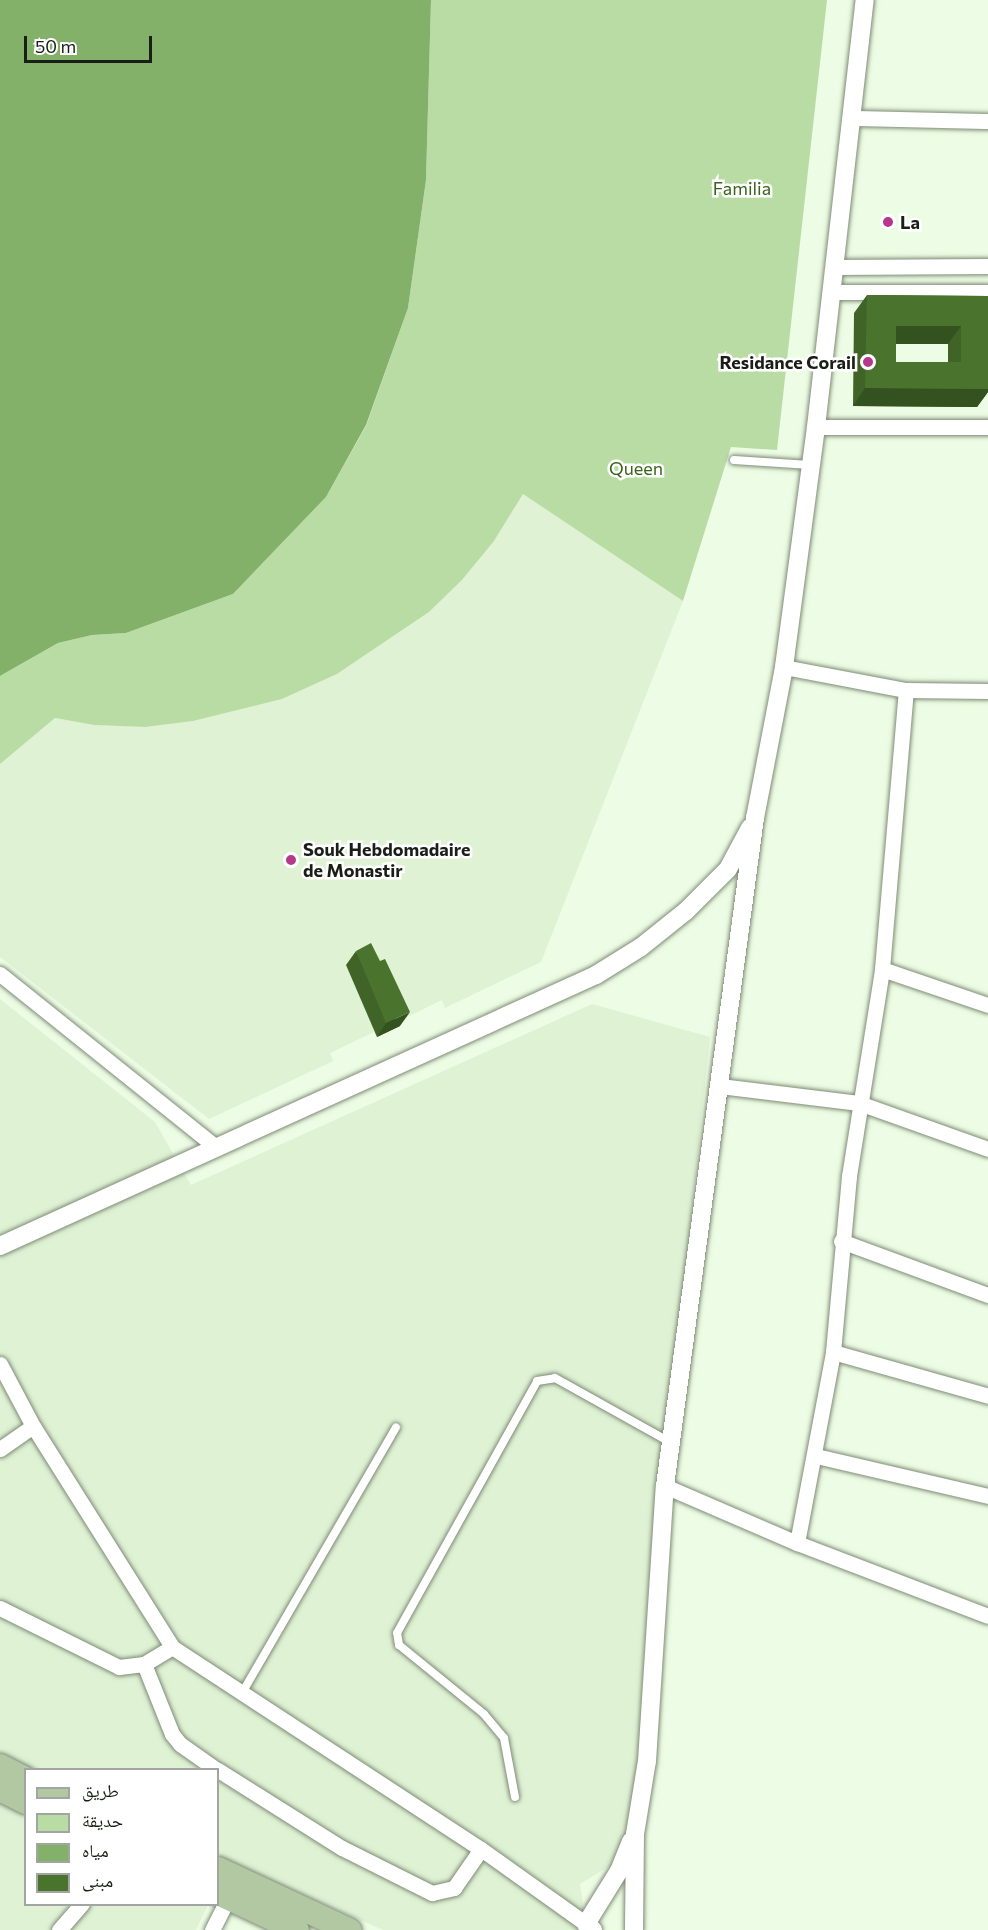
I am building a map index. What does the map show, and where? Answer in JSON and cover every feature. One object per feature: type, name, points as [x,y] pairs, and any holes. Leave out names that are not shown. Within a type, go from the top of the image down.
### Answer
[{"type":"main road","points":[[0,1766],[24,1778]]},
{"type":"main road","points":[[0,1789],[24,1801]]},
{"type":"main road","points":[[219,1869],[349,1930]]},
{"type":"main road","points":[[223,1895],[297,1930]]},
{"type":"street","points":[[634,1930],[635,1834],[647,1761],[665,1486],[755,818],[784,667],[816,427],[865,0]]},
{"type":"street","points":[[852,118],[988,121]]},
{"type":"street","points":[[834,267],[988,266]]},
{"type":"street","points":[[832,292],[988,292]]},
{"type":"street","points":[[816,427],[988,427]]},
{"type":"street","points":[[784,667],[906,690],[988,691]]},
{"type":"street","points":[[797,1543],[816,1456],[833,1352],[841,1241],[882,969],[906,690]]},
{"type":"street","points":[[0,1246],[549,998],[614,964],[686,911],[728,869],[755,818]]},
{"type":"street","points":[[882,969],[988,1005]]},
{"type":"street","points":[[0,974],[217,1148]]},
{"type":"street","points":[[720,1086],[860,1103],[988,1149]]},
{"type":"street","points":[[841,1241],[988,1295]]},
{"type":"street","points":[[833,1352],[988,1396]]},
{"type":"street","points":[[0,1364],[33,1426],[172,1647],[241,1695],[481,1850],[590,1927],[635,1834]]},
{"type":"street","points":[[0,1449],[33,1426]]},
{"type":"street","points":[[816,1456],[988,1496]]},
{"type":"street","points":[[665,1486],[797,1543],[988,1616]]},
{"type":"street","points":[[0,1608],[119,1667],[144,1664],[172,1647]]},
{"type":"street","points":[[144,1664],[172,1734],[180,1744],[214,1768]]},
{"type":"street","points":[[219,1771],[342,1848],[432,1893],[454,1888],[481,1850]]},
{"type":"street","points":[[212,1930],[223,1895]]},
{"type":"street","points":[[59,1930],[81,1906]]},
{"type":"lane","points":[[734,460],[811,465]]},
{"type":"lane","points":[[515,1797],[504,1738],[484,1714],[399,1645],[397,1633],[537,1381],[555,1378],[671,1443]]},
{"type":"lane","points":[[241,1695],[396,1427]]},
{"type":"shaded area","name":"Souk Hebdomadaire de Monastir","points":[[523,494],[683,601],[541,962],[445,1008],[442,1000],[399,1021],[377,1037],[374,1032],[330,1053],[333,1061],[209,1119],[0,957],[0,764],[55,718],[94,725],[145,727],[193,721],[282,699],[337,674],[429,612],[462,580],[494,541]]},
{"type":"shaded area","points":[[0,999],[155,1122],[191,1185],[592,1004],[710,1037],[660,1515],[646,1758],[621,1859],[580,1884],[587,1930],[383,1930],[228,1861],[219,1882],[219,1768],[24,1768],[24,1906],[208,1906],[196,1930],[0,1930]]},
{"type":"green space","points":[[431,0],[827,0],[777,450],[731,447],[683,601],[523,494],[494,541],[462,580],[429,612],[337,674],[282,699],[193,721],[145,727],[94,725],[55,718],[0,764],[0,676],[58,643],[92,635],[126,633],[233,594],[326,497],[366,426],[408,308],[426,180]]},
{"type":"water","points":[[0,0],[431,0],[426,180],[408,308],[366,425],[326,497],[233,594],[126,633],[92,635],[58,643],[0,676]]},
{"type":"building","points":[[867,295],[988,296],[988,389],[865,388]],"holes":[[[896,326],[961,326],[961,362],[896,362]]]},
{"type":"building","points":[[371,943],[380,961],[385,959],[410,1012],[386,1023],[356,951]]},
{"type":"place","name":"La","points":[[888,222]]},
{"type":"place","name":"Residance Corail","points":[[868,362]]},
{"type":"place","name":"Souk Hebdomadaire de Monastir","points":[[291,860]]},
{"type":"park label","name":"Familia","points":[[742,188]]},
{"type":"park label","name":"Queen","points":[[636,468]]}]
